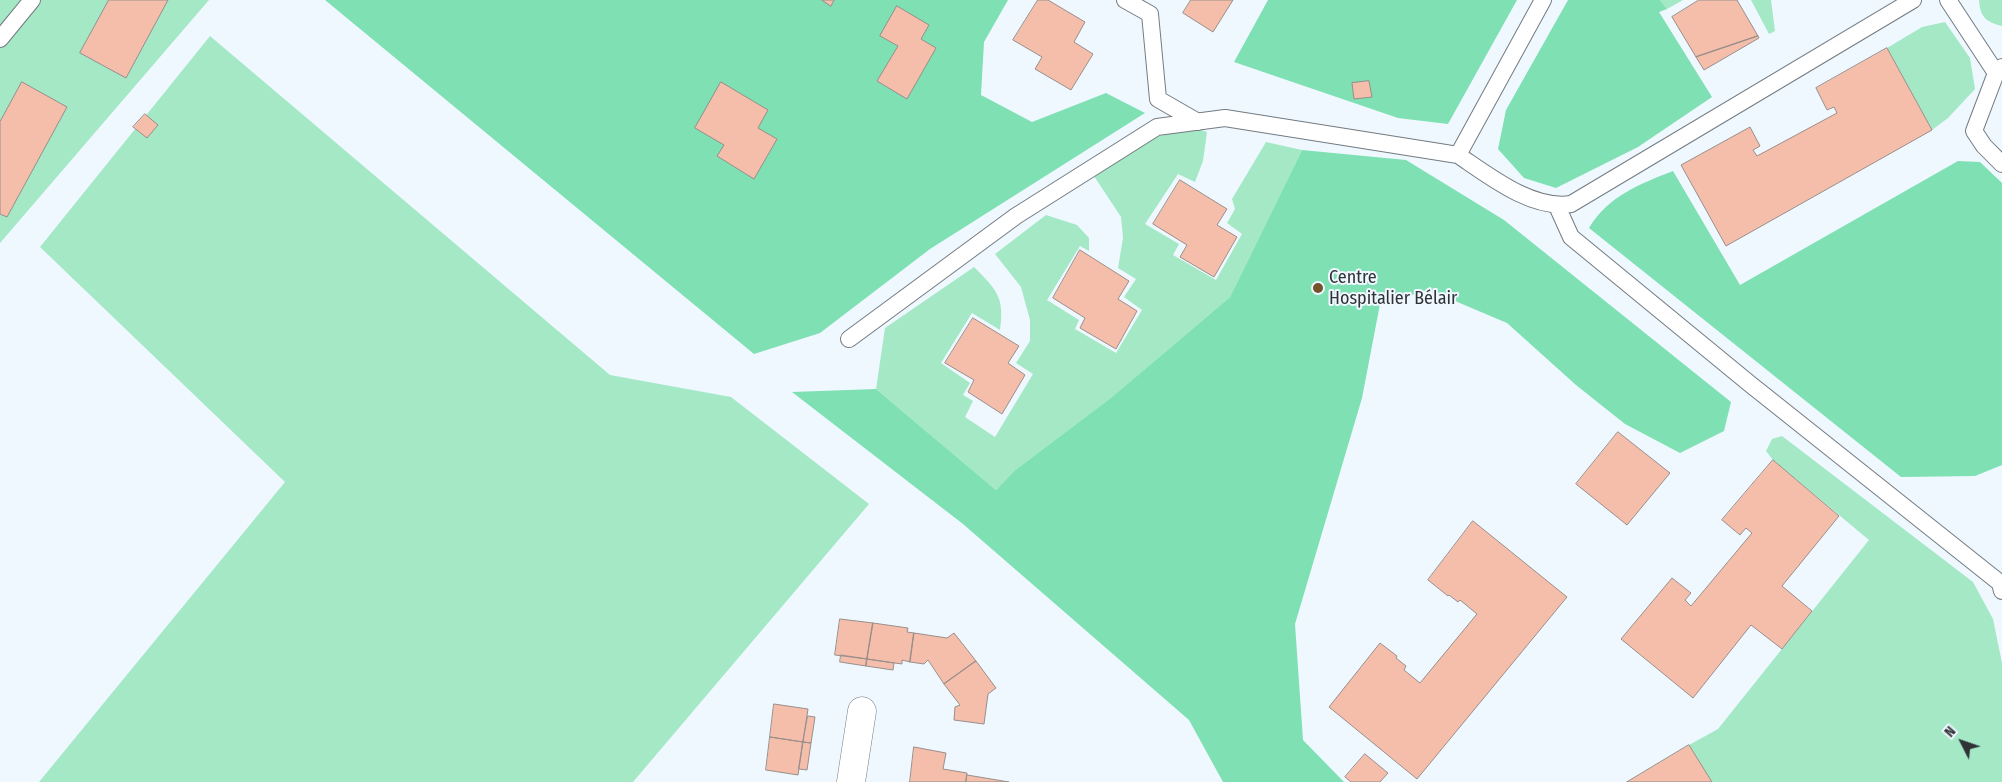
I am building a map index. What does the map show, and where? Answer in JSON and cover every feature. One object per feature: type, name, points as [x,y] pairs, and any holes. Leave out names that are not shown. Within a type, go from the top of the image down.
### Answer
[{"type":"street","points":[[851,782],[862,711]]},
{"type":"lane","points":[[0,39],[32,0]]},
{"type":"lane","points":[[1125,0],[1150,14],[1158,99],[1198,122]]},
{"type":"lane","points":[[1458,155],[1543,0]]},
{"type":"lane","points":[[850,339],[1016,216],[1157,127],[1226,118],[1458,155],[1512,191],[1557,206],[1570,204],[1913,0]]},
{"type":"lane","points":[[1948,0],[1999,70],[1974,131],[1984,146],[2002,164]]},
{"type":"lane","points":[[1557,206],[1571,236],[1750,384],[2000,583],[2002,591]]},
{"type":"green space","points":[[0,0],[209,0],[0,243]]},
{"type":"green space","points":[[325,0],[1008,0],[984,42],[981,95],[1032,122],[1106,93],[1145,113],[930,249],[820,333],[754,354]]},
{"type":"green space","points":[[1268,0],[1517,0],[1448,124],[1398,118],[1234,62]]},
{"type":"green space","points":[[1568,0],[1660,0],[1667,9],[1659,12],[1712,97],[1638,147],[1556,188],[1524,178],[1498,149],[1506,110]]},
{"type":"green space","points":[[1660,0],[1683,0],[1667,9]]},
{"type":"green space","points":[[1751,0],[1771,0],[1775,31],[1769,34]]},
{"type":"green space","points":[[1979,0],[2002,0],[2002,26],[1992,23],[1982,15]]},
{"type":"green space","points":[[1945,22],[1970,58],[1975,89],[1948,118],[1932,130],[1887,48],[1922,27]]},
{"type":"green space","points":[[210,36],[610,375],[731,397],[869,504],[633,782],[39,782],[285,482],[40,247]]},
{"type":"green space","points":[[1197,128],[1207,132],[1203,161],[1195,182],[1178,174],[1145,224],[1179,244],[1173,255],[1216,280],[1242,234],[1227,223],[1235,209],[1232,199],[1266,142],[1302,150],[1230,297],[1112,397],[1014,471],[996,490],[876,389],[885,328],[974,267],[988,281],[1000,301],[1000,330],[972,313],[941,363],[970,383],[963,395],[973,401],[965,417],[995,437],[1033,374],[1016,363],[1030,341],[1030,320],[1021,287],[995,254],[1046,215],[1077,225],[1089,238],[1089,251],[1080,246],[1047,300],[1079,320],[1075,329],[1116,353],[1142,310],[1124,297],[1136,279],[1118,268],[1123,238],[1121,217],[1094,176],[1155,137]]},
{"type":"green space","points":[[1302,150],[1406,160],[1504,220],[1731,402],[1724,431],[1680,453],[1625,424],[1576,385],[1507,323],[1429,290],[1380,304],[1362,398],[1295,624],[1303,740],[1344,782],[1223,782],[1189,720],[963,524],[792,392],[876,389],[996,490],[1014,471],[1112,397],[1230,297]]},
{"type":"green space","points":[[1958,161],[1980,162],[2002,183],[2002,465],[1975,476],[1901,477],[1589,228],[1615,199],[1637,186],[1673,171],[1740,285]]},
{"type":"green space","points":[[1782,436],[1973,582],[1993,619],[2002,663],[2002,782],[1712,782],[1689,745],[1718,729],[1869,540],[1773,460],[1766,451],[1772,439]]},
{"type":"building","points":[[109,0],[168,0],[126,78],[80,53]]},
{"type":"building","points":[[822,0],[834,0],[831,6]]},
{"type":"building","points":[[1038,0],[1048,0],[1085,22],[1074,42],[1093,54],[1071,90],[1035,69],[1042,57],[1013,40]]},
{"type":"building","points":[[1191,0],[1233,0],[1213,32],[1183,13]]},
{"type":"building","points":[[1699,0],[1737,0],[1758,36],[1696,57],[1672,17]]},
{"type":"building","points":[[897,6],[929,25],[921,39],[936,48],[907,99],[877,81],[898,46],[880,36]]},
{"type":"building","points":[[1758,36],[1759,38],[1704,70],[1696,57]]},
{"type":"building","points":[[1887,48],[1932,130],[1726,246],[1681,165],[1750,127],[1760,146],[1753,150],[1757,156],[1837,113],[1834,107],[1827,110],[1816,88]]},
{"type":"building","points":[[1369,81],[1372,97],[1354,99],[1352,83]]},
{"type":"building","points":[[22,82],[67,107],[7,217],[0,214],[0,122]]},
{"type":"building","points":[[721,82],[768,110],[758,128],[777,139],[754,179],[717,156],[724,145],[695,128]]},
{"type":"building","points":[[145,114],[158,125],[147,138],[133,127]]},
{"type":"building","points":[[1180,180],[1227,209],[1217,225],[1237,237],[1214,277],[1180,257],[1187,245],[1153,224]]},
{"type":"building","points":[[1080,250],[1129,281],[1118,299],[1137,311],[1116,349],[1080,328],[1085,318],[1053,298]]},
{"type":"building","points":[[973,318],[1019,346],[1008,363],[1025,375],[1002,414],[968,392],[974,380],[945,363]]},
{"type":"building","points":[[1618,432],[1670,473],[1627,525],[1576,484]]},
{"type":"building","points":[[1773,460],[1839,516],[1782,586],[1812,611],[1782,649],[1751,625],[1693,698],[1621,639],[1672,578],[1691,593],[1685,600],[1691,606],[1752,533],[1746,528],[1740,535],[1722,520]]},
{"type":"building","points":[[1473,521],[1567,597],[1417,779],[1329,707],[1380,643],[1397,656],[1396,658],[1406,666],[1404,670],[1420,683],[1477,614],[1460,600],[1458,602],[1448,596],[1428,580]]},
{"type":"building","points":[[840,619],[873,623],[867,659],[835,655]]},
{"type":"building","points":[[873,623],[908,628],[907,632],[914,633],[910,662],[902,660],[902,664],[867,659]]},
{"type":"building","points":[[914,633],[947,638],[954,633],[976,661],[944,684],[928,660],[924,664],[910,662]]},
{"type":"building","points":[[841,655],[867,659],[866,666],[840,662]]},
{"type":"building","points":[[867,659],[894,663],[893,670],[866,666]]},
{"type":"building","points":[[976,661],[996,688],[988,694],[984,724],[954,720],[955,707],[960,705],[944,684]]},
{"type":"building","points":[[774,704],[808,709],[803,742],[770,737]]},
{"type":"building","points":[[808,716],[815,717],[811,743],[803,742]]},
{"type":"building","points":[[770,737],[803,742],[798,775],[766,770]]},
{"type":"building","points":[[803,742],[811,743],[807,770],[799,769]]},
{"type":"building","points":[[1689,745],[1712,782],[1627,782]]},
{"type":"building","points":[[914,747],[946,753],[943,769],[967,773],[966,782],[910,782]]},
{"type":"building","points":[[1365,754],[1388,773],[1380,782],[1351,782],[1345,777]]},
{"type":"building","points":[[967,775],[1009,782],[966,782]]},
{"type":"place","name":"Centre Hospitalier Bélair","points":[[1318,288]]}]
